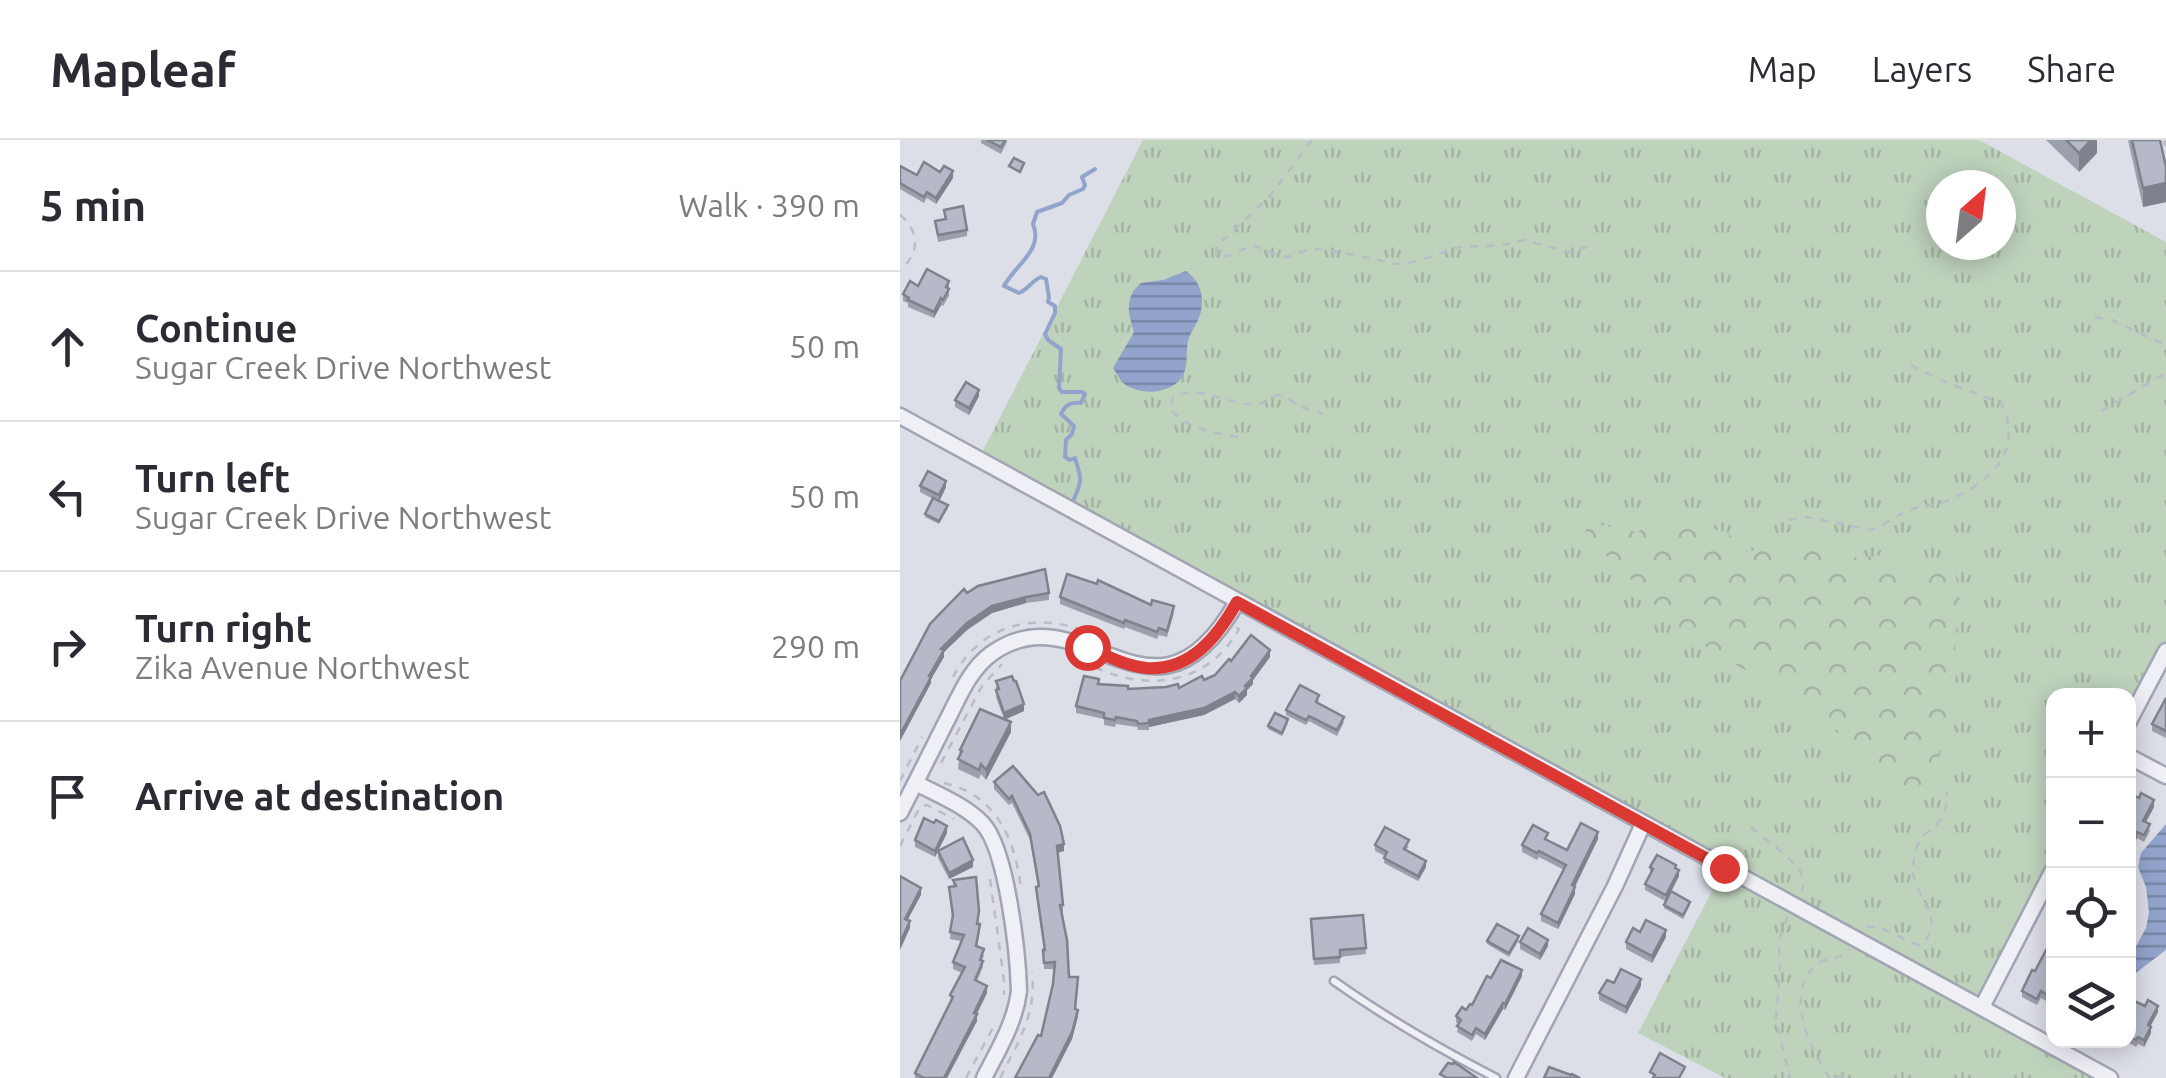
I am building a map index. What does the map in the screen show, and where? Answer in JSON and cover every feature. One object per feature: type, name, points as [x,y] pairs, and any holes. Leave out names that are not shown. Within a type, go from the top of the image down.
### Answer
[{"type":"street","points":[[900,416],[2110,1078]]},
{"type":"street","points":[[900,814],[908,782],[970,676],[990,655],[1011,642],[1036,636],[1059,638],[1148,668],[1177,663],[1203,650],[1223,627],[1237,602]]},
{"type":"street","points":[[2136,708],[2166,650]]},
{"type":"street","points":[[2136,760],[2166,776]]},
{"type":"street","points":[[908,782],[963,808],[984,826],[997,848],[1004,872],[1019,991],[1012,1022],[984,1078]]},
{"type":"street","points":[[1516,1078],[1616,886],[1643,824]]},
{"type":"street","points":[[1982,1006],[2046,883]]},
{"type":"lane","points":[[1334,981],[1430,1044],[1496,1078]]},
{"type":"path","points":[[1312,140],[1270,196],[1217,246],[1216,255],[1228,256],[1253,245],[1288,256],[1323,249],[1398,264],[1460,247],[1524,240],[1568,252],[1587,247]]},
{"type":"path","points":[[900,215],[916,238],[911,258],[900,270]]},
{"type":"path","points":[[2095,317],[2112,320],[2166,344]]},
{"type":"path","points":[[1790,520],[1807,517],[1871,530],[1905,512],[1958,495],[1993,473],[2001,462],[2009,432],[2010,420],[2002,404],[1909,364]]},
{"type":"path","points":[[2101,411],[2166,373]]},
{"type":"path","points":[[1238,436],[1198,428],[1176,416],[1170,410],[1173,398],[1194,392],[1262,404],[1277,395],[1323,414]]},
{"type":"path","points":[[950,683],[972,650],[1014,625],[1036,621],[1065,624],[1105,639]]},
{"type":"path","points":[[908,782],[927,728]]},
{"type":"path","points":[[900,846],[920,807],[926,805],[963,825]]},
{"type":"path","points":[[1751,827],[1796,866],[1804,885],[1782,929],[1779,944],[1776,1020],[1790,1078]]},
{"type":"path","points":[[988,865],[1003,997]]},
{"type":"path","points":[[966,1078],[1000,1012]]},
{"type":"path","points":[[1836,1078],[1851,1078]]},
{"type":"green space","points":[[1143,140],[1979,140],[2166,242],[2166,651],[2136,709],[2136,688],[2046,688],[2046,882],[1982,1006],[2046,1043],[2046,1048],[2054,1048],[2106,1078],[1725,1078],[1638,1033],[1724,868],[978,460]]},
{"type":"green space","points":[[1664,520],[1727,532],[1747,552],[1796,543],[1859,558],[1883,555],[1902,568],[1922,565],[1955,571],[1960,601],[1956,675],[1946,730],[1927,793],[1910,799],[1865,765],[1850,736],[1807,717],[1791,690],[1743,669],[1660,619],[1645,593],[1586,536],[1585,522],[1637,532]]},
{"type":"water","points":[[1186,271],[1196,281],[1202,299],[1188,341],[1184,373],[1165,389],[1146,392],[1129,387],[1113,368],[1134,332],[1129,312],[1132,294],[1141,283]]},
{"type":"water","points":[[2166,824],[2166,950],[2136,973],[2136,946],[2149,912],[2146,887],[2138,867],[2141,853]]},
{"type":"building","points":[[987,140],[1005,140],[1001,147]]},
{"type":"building","points":[[2066,140],[2091,140],[2079,153]]},
{"type":"building","points":[[2132,140],[2160,140],[2166,183],[2143,188]]},
{"type":"building","points":[[1014,158],[1024,163],[1020,172],[1009,166]]},
{"type":"building","points":[[924,162],[940,172],[944,166],[953,171],[936,198],[927,192],[924,197],[900,183],[900,166],[917,175]]},
{"type":"building","points":[[963,206],[967,230],[938,235],[935,221],[946,219],[944,210]]},
{"type":"building","points":[[927,269],[949,281],[949,289],[934,312],[903,294],[910,281],[918,286]]},
{"type":"building","points":[[966,382],[979,390],[969,408],[955,400]]},
{"type":"building","points":[[928,471],[946,481],[939,495],[920,486]]},
{"type":"building","points":[[933,498],[948,505],[939,521],[925,514]]},
{"type":"building","points":[[1045,569],[1049,593],[992,606],[967,623],[941,649],[944,650],[900,735],[900,681],[930,624],[964,589],[967,593],[978,586]]},
{"type":"building","points":[[1067,574],[1097,584],[1098,580],[1151,605],[1152,600],[1174,606],[1167,631],[1159,628],[1157,632],[1125,620],[1124,623],[1060,597]]},
{"type":"building","points":[[1251,635],[1270,650],[1239,696],[1235,692],[1204,708],[1138,724],[1116,717],[1104,718],[1104,713],[1076,706],[1084,676],[1099,679],[1098,684],[1128,689],[1178,684],[1179,688],[1202,676],[1204,680],[1215,675]]},
{"type":"building","points":[[1012,676],[1024,704],[1004,713],[996,681]]},
{"type":"building","points":[[1300,685],[1319,695],[1316,702],[1344,717],[1337,730],[1286,710]]},
{"type":"building","points":[[2166,698],[2166,731],[2152,724]]},
{"type":"building","points":[[980,709],[1011,722],[986,770],[981,764],[979,770],[958,759]]},
{"type":"building","points":[[1275,713],[1288,719],[1282,733],[1268,726]]},
{"type":"building","points":[[1013,766],[1038,795],[1044,792],[1064,844],[1057,846],[1060,905],[1069,977],[1078,977],[1078,1010],[1072,1032],[1049,1078],[1015,1078],[1038,1035],[1041,1036],[1055,962],[1044,963],[1036,887],[1039,886],[1030,834],[1012,796],[1009,799],[994,782]]},
{"type":"building","points":[[2141,793],[2154,800],[2143,821],[2150,824],[2144,835],[2137,832],[2136,796],[2139,798]]},
{"type":"building","points":[[924,818],[947,826],[935,851],[915,840]]},
{"type":"building","points":[[1581,823],[1598,832],[1558,923],[1541,914],[1566,865],[1522,845],[1533,825],[1548,833],[1545,839],[1567,850]]},
{"type":"building","points":[[1385,827],[1409,840],[1404,849],[1426,861],[1418,876],[1384,858],[1387,852],[1375,845]]},
{"type":"building","points":[[963,838],[973,860],[949,873],[938,851]]},
{"type":"building","points":[[1657,855],[1679,870],[1666,895],[1645,884]]},
{"type":"building","points":[[900,876],[921,888],[905,919],[910,921],[900,943]]},
{"type":"building","points":[[976,877],[980,924],[976,946],[984,949],[975,980],[987,986],[944,1078],[924,1078],[915,1073],[965,967],[953,962],[964,935],[950,932],[953,915],[949,887],[956,886],[953,880]]},
{"type":"building","points":[[1671,891],[1690,902],[1683,915],[1664,905]]},
{"type":"building","points":[[1363,915],[1366,948],[1340,950],[1340,957],[1314,959],[1311,919]]},
{"type":"building","points":[[1646,920],[1666,930],[1652,956],[1626,942],[1633,928],[1640,932]]},
{"type":"building","points":[[1497,924],[1519,936],[1509,953],[1487,941]]},
{"type":"building","points":[[1528,928],[1548,940],[1540,954],[1520,942]]},
{"type":"building","points":[[2046,950],[2046,994],[2041,991],[2037,999],[2022,991],[2032,970],[2035,971]]},
{"type":"building","points":[[1501,960],[1522,970],[1485,1034],[1476,1028],[1472,1035],[1457,1026],[1461,1020],[1456,1016],[1462,1007],[1466,1010],[1472,1005],[1487,976],[1491,978]]},
{"type":"building","points":[[1621,969],[1641,979],[1626,1007],[1599,993],[1607,980],[1614,983]]},
{"type":"building","points":[[2148,1000],[2158,1006],[2144,1040],[2136,1040],[2136,1002],[2145,1006]]},
{"type":"building","points":[[1660,1053],[1685,1067],[1679,1078],[1653,1078],[1655,1075],[1650,1072]]},
{"type":"building","points":[[1454,1062],[1477,1078],[1447,1078],[1440,1074],[1448,1063]]},
{"type":"building","points":[[1549,1067],[1572,1074],[1580,1078],[1544,1078]]},
{"type":"waterway","points":[[1074,499],[1080,474],[1075,458],[1065,457],[1066,440],[1074,426],[1061,414],[1069,404],[1081,403],[1085,394],[1062,392],[1059,388],[1061,349],[1045,334],[1055,313],[1055,306],[1048,302],[1046,279],[1041,277],[1019,293],[1004,286],[1032,250],[1037,212],[1062,203],[1083,189],[1082,177],[1095,169]]},
{"type":"route","points":[[1087,647],[1148,668],[1177,663],[1203,650],[1223,627],[1237,602],[1724,868]]}]
